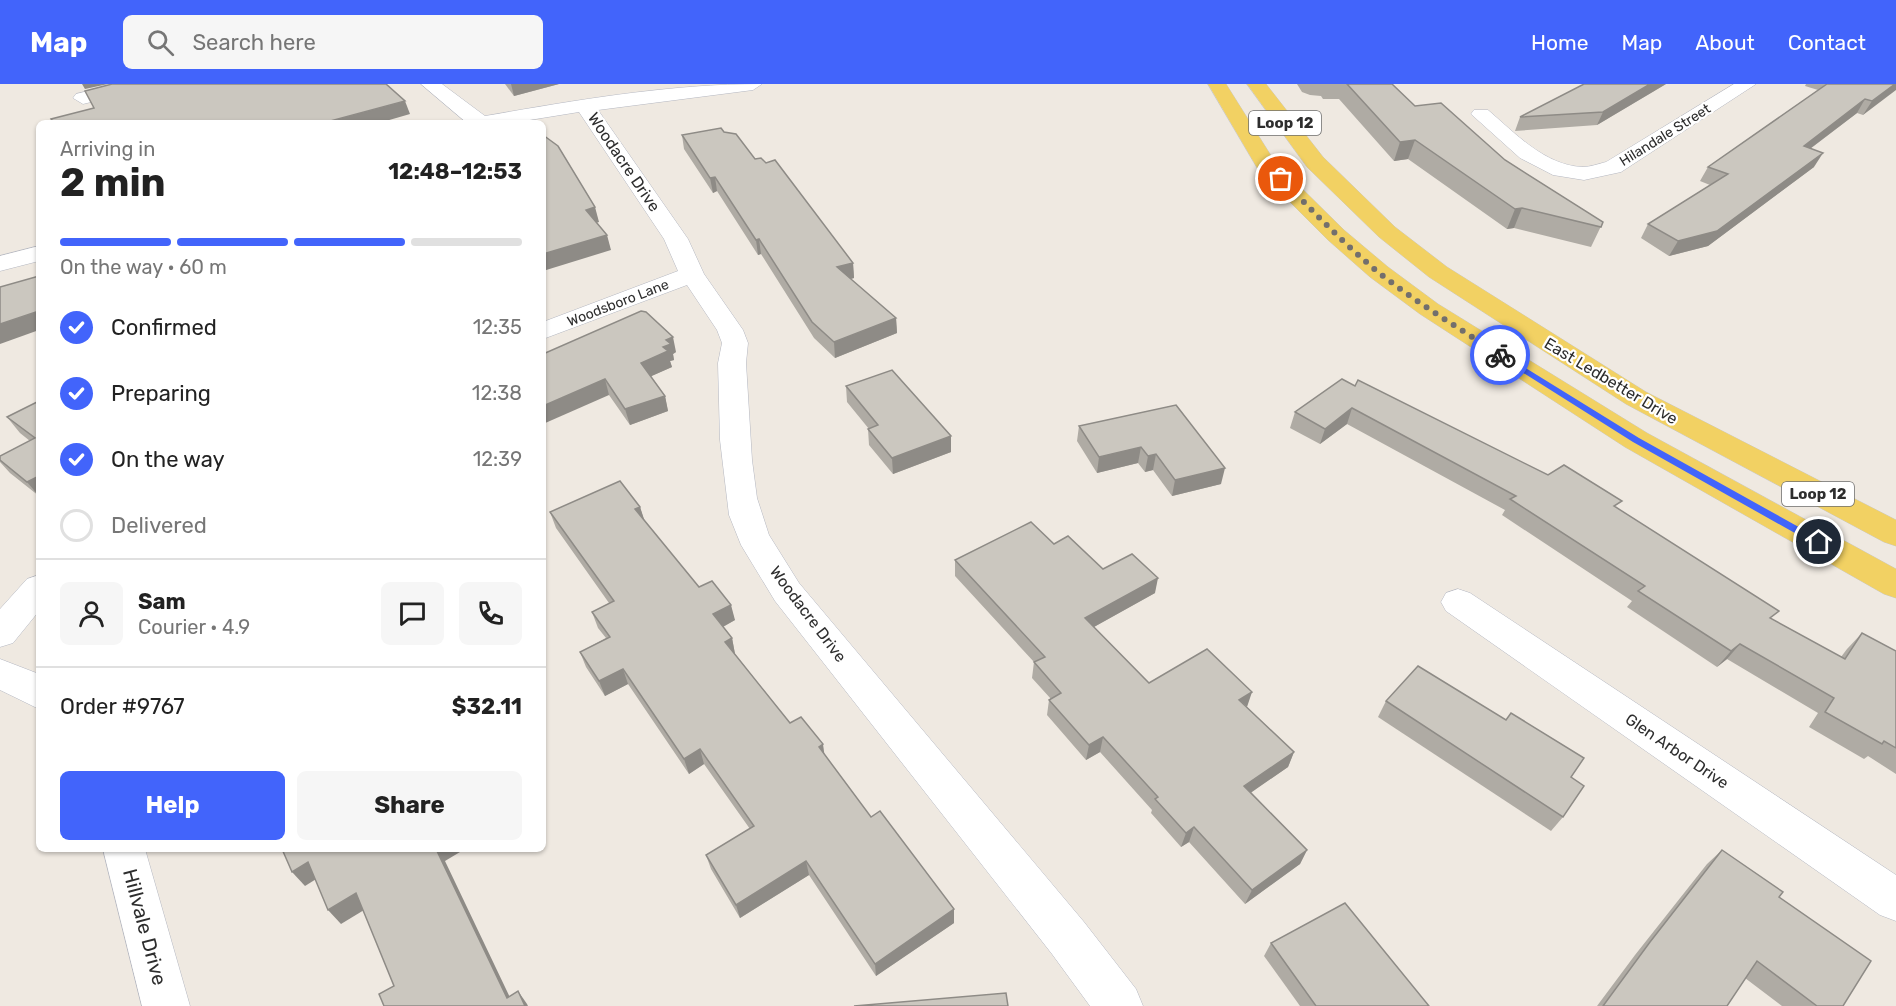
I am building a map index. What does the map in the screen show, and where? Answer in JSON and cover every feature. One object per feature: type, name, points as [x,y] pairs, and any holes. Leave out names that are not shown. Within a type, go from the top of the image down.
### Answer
[{"type":"main road","name":"Loop 12","points":[[1217,84],[1267,166],[1335,235],[1429,309],[1605,421],[1896,585]]},
{"type":"main road","name":"East Ledbetter Drive","points":[[1256,84],[1315,162],[1387,232],[1438,272],[1636,398],[1896,534]]},
{"type":"main road","points":[[1267,166],[1315,162]]},
{"type":"main road","points":[[1723,489],[1768,468]]},
{"type":"street","points":[[83,98],[141,84]]},
{"type":"street","points":[[429,84],[476,120]]},
{"type":"street","points":[[492,120],[753,84]]},
{"type":"street","name":"Hilandale Street","points":[[1481,114],[1527,154],[1561,170],[1584,174],[1613,167],[1747,84]]},
{"type":"street","name":"Woodacre Drive","points":[[585,106],[676,239],[692,274],[730,330],[735,343],[732,363],[740,486],[745,516],[757,542],[787,592],[1068,938],[1119,1006]]},
{"type":"street","points":[[0,264],[36,254]]},
{"type":"street","name":"Woodsboro Lane","points":[[546,330],[692,274]]},
{"type":"street","points":[[0,633],[36,591]]},
{"type":"street","name":"Glen Arbor Drive","points":[[1458,602],[1896,900]]},
{"type":"street","points":[[0,674],[36,692]]},
{"type":"street","name":"Hillvale Drive","points":[[125,852],[166,1006]]},
{"type":"building","points":[[112,84],[386,84],[405,101],[334,120],[52,120],[94,108],[85,91]]},
{"type":"building","points":[[1347,84],[1392,84],[1415,106],[1441,103],[1505,160],[1603,222],[1601,227],[1522,208],[1515,209],[1415,140],[1400,142]]},
{"type":"building","points":[[1584,84],[1650,84],[1603,112],[1520,117]]},
{"type":"building","points":[[1827,84],[1895,84],[1872,101],[1865,99],[1804,146],[1823,153],[1717,231],[1678,241],[1648,224],[1728,174],[1708,167]]},
{"type":"building","points":[[721,128],[724,132],[736,134],[755,159],[761,158],[766,163],[775,160],[853,263],[837,267],[896,318],[834,342],[812,322],[759,239],[756,240],[715,177],[710,178],[682,135]]},
{"type":"building","points":[[546,137],[558,146],[595,207],[586,210],[607,235],[546,253]]},
{"type":"building","points":[[36,277],[36,312],[0,324],[0,287]]},
{"type":"building","points":[[641,311],[646,312],[673,337],[666,340],[671,344],[663,347],[668,351],[641,363],[665,396],[625,409],[605,379],[546,405],[546,353]]},
{"type":"building","points":[[892,370],[951,436],[892,458],[868,429],[878,425],[846,386]]},
{"type":"building","points":[[1342,379],[1355,386],[1358,380],[1548,475],[1564,465],[1622,501],[1614,506],[1779,611],[1770,618],[1845,659],[1862,633],[1896,651],[1896,748],[1884,741],[1882,744],[1825,712],[1834,698],[1740,644],[1731,651],[1638,591],[1645,586],[1510,499],[1516,496],[1352,408],[1325,429],[1295,412]]},
{"type":"building","points":[[36,402],[36,478],[27,482],[0,460],[0,456],[35,438],[7,417]]},
{"type":"building","points":[[1176,405],[1225,468],[1175,480],[1156,454],[1148,456],[1141,447],[1099,457],[1079,426]]},
{"type":"building","points":[[620,481],[640,507],[635,509],[699,587],[712,581],[731,605],[713,614],[732,638],[725,642],[790,723],[801,717],[823,744],[819,747],[871,817],[880,811],[954,909],[875,964],[806,861],[736,905],[706,855],[754,826],[700,749],[684,759],[623,669],[599,681],[580,652],[610,637],[592,612],[614,601],[550,512]]},
{"type":"building","points":[[1031,522],[1054,544],[1068,536],[1103,569],[1132,554],[1158,578],[1085,618],[1149,683],[1207,649],[1252,692],[1239,700],[1294,752],[1244,786],[1307,850],[1252,890],[1194,827],[1186,833],[1155,799],[1158,797],[1103,737],[1089,745],[1049,700],[1061,693],[1034,662],[1045,657],[955,560]]},
{"type":"building","points":[[1418,666],[1506,720],[1511,713],[1584,758],[1571,777],[1584,786],[1563,817],[1386,701]]},
{"type":"building","points":[[1722,850],[1783,892],[1779,897],[1871,961],[1843,1006],[1817,1006],[1757,961],[1727,1006],[1603,1006]]},
{"type":"building","points":[[283,852],[437,852],[507,998],[518,991],[525,1006],[384,1006],[379,994],[394,986],[356,893],[328,910],[308,862],[292,872]]},
{"type":"building","points":[[1345,903],[1429,1006],[1316,1006],[1271,943]]},
{"type":"building","points":[[1006,993],[1008,1006],[854,1006]]},
{"type":"way so far","points":[[1281,179],[1335,235],[1379,272],[1429,309],[1500,355]]},
{"type":"route","points":[[1500,355],[1636,440],[1819,542]]}]
